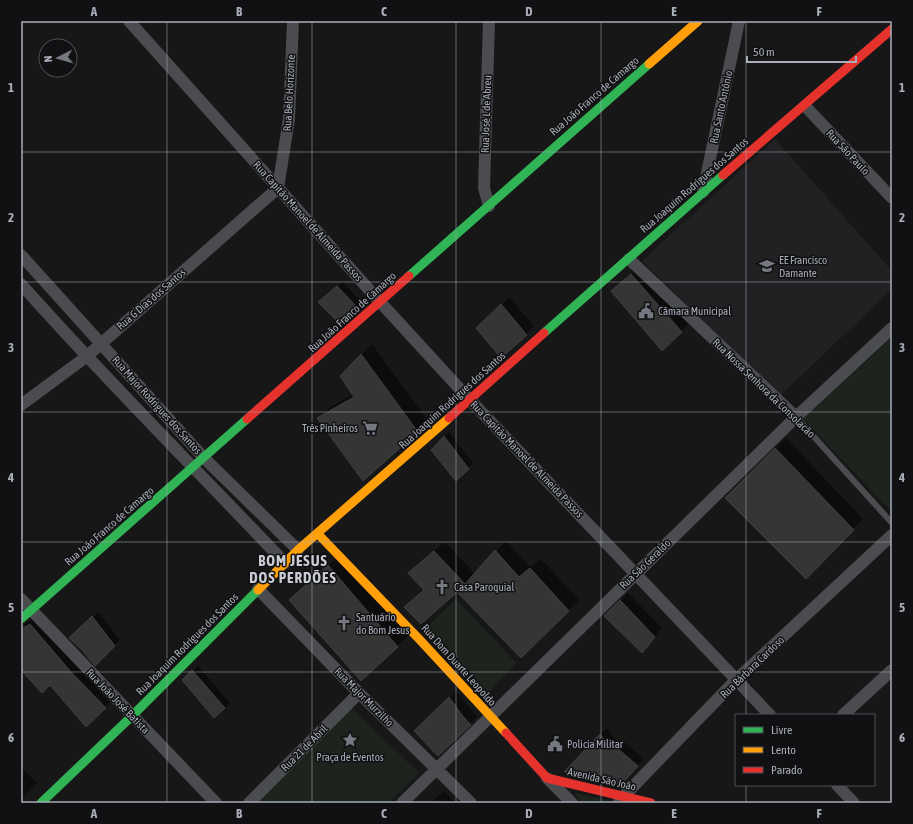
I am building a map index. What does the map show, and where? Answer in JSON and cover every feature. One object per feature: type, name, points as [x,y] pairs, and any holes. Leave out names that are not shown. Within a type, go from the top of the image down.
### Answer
[{"type":"street","name":"Rua Capitão Manoel de Almeida Passos","points":[[128,21],[470,400],[769,714]]},
{"type":"street","name":"Rua Belo Horizonte","points":[[278,188],[290,119],[292,21]]},
{"type":"street","name":"Rua José L de Abreu","points":[[488,21],[484,188],[489,206]]},
{"type":"street","name":"Rua João Franco de Camargo","points":[[21,619],[381,303],[698,21]]},
{"type":"street","name":"Rua Santo Antônio","points":[[703,192],[739,21]]},
{"type":"street","name":"Rua Joaquim Rodrigues dos Santos","points":[[41,803],[132,716],[298,550],[470,400],[703,192],[892,30]]},
{"type":"street","name":"Rua São Paulo","points":[[805,106],[892,198]]},
{"type":"street","name":"Rua G Dias dos Santos","points":[[21,405],[86,357],[278,188]]},
{"type":"street","name":"Rua Major Rodrigues dos Santos","points":[[21,255],[204,458],[298,550]]},
{"type":"street","name":"Rua Nossa Senhora da Consolacão","points":[[629,259],[796,417]]},
{"type":"street","name":"Rua Major Rodrigues dos Santos","points":[[21,284],[86,357],[194,467],[285,563]]},
{"type":"street","name":"Rua São Geraldo","points":[[402,803],[796,417],[892,328]]},
{"type":"street","name":"Rua Dom Duarte Leopoldo","points":[[318,534],[420,640],[489,717],[547,778]]},
{"type":"street","name":"Rua Bárbara Cardoso","points":[[620,800],[736,680],[892,536]]},
{"type":"street","name":"Rua Major Murzilho","points":[[258,589],[359,693],[471,803]]},
{"type":"street","name":"Rua João José Batista","points":[[21,600],[216,803]]},
{"type":"street","points":[[844,714],[892,670]]},
{"type":"street","name":"Rua 21 de Abril","points":[[249,803],[359,693]]},
{"type":"street","points":[[547,778],[572,803]]},
{"type":"street","name":"Avenida São João","points":[[547,778],[620,800],[651,803]]},
{"type":"street","points":[[838,786],[850,802]]},
{"type":"lane","name":"Rua Nossa Senhora da Consolacão","points":[[796,417],[892,523]]},
{"type":"shaded area","name":"EE Francisco Damante","points":[[775,139],[892,271],[892,289],[780,396],[642,261]]},
{"type":"shaded area","points":[[892,338],[892,512],[803,419]]},
{"type":"shaded area","points":[[456,599],[516,663],[485,697],[425,629]]},
{"type":"shaded area","name":"Praça de Eventos","points":[[351,707],[419,773],[389,803],[248,803]]},
{"type":"shaded area","points":[[573,793],[608,800],[605,803],[583,803]]},
{"type":"building","name":"Câmara Municipal","points":[[631,274],[682,332],[662,351],[611,291]]},
{"type":"building","points":[[337,286],[358,308],[340,324],[318,302]]},
{"type":"building","points":[[501,304],[527,335],[501,358],[476,328]]},
{"type":"building","name":"Três Pinheiros","points":[[361,354],[418,432],[363,481],[317,418],[354,397],[340,376]]},
{"type":"building","points":[[444,436],[469,469],[456,481],[431,450]]},
{"type":"building","points":[[775,448],[854,530],[806,579],[725,498]]},
{"type":"building","points":[[495,550],[519,577],[530,568],[569,611],[521,658],[457,592],[421,624],[404,607],[424,590],[408,573],[434,551],[465,584]]},
{"type":"building","name":"Santuário do Bom Jesus","points":[[328,565],[398,647],[361,681],[289,600]]},
{"type":"building","points":[[620,600],[655,637],[642,653],[604,616]]},
{"type":"building","points":[[92,616],[115,646],[95,666],[82,650],[69,638]]},
{"type":"building","points":[[30,624],[72,673],[106,708],[86,727],[50,685],[42,693],[21,670],[21,629]]},
{"type":"building","points":[[192,670],[225,708],[214,718],[182,680]]},
{"type":"building","points":[[449,697],[471,725],[438,756],[414,731]]},
{"type":"building","points":[[600,734],[612,751],[616,747],[638,766],[621,785],[564,772]]},
{"type":"traffic: fast","points":[[409,276],[649,64]]},
{"type":"traffic: fast","points":[[544,333],[723,175]]},
{"type":"traffic: fast","points":[[21,619],[247,419]]},
{"type":"traffic: fast","points":[[41,803],[132,716],[258,590]]},
{"type":"traffic: slow","points":[[649,64],[698,21]]},
{"type":"traffic: slow","points":[[258,590],[298,550],[449,418]]},
{"type":"traffic: slow","points":[[318,534],[420,640],[506,733]]},
{"type":"traffic: jam","points":[[723,175],[892,29]]},
{"type":"traffic: jam","points":[[247,419],[409,276]]},
{"type":"traffic: jam","points":[[449,418],[544,333]]},
{"type":"traffic: jam","points":[[506,733],[547,778],[651,803]]},
{"type":"place","name":"EE Francisco Damante","points":[[767,266]]},
{"type":"place","name":"Câmara Municipal","points":[[646,311]]},
{"type":"place","name":"Três Pinheiros","points":[[370,428]]},
{"type":"place","name":"Casa Paroquial","points":[[442,587]]},
{"type":"place","name":"Santuário do Bom Jesus","points":[[344,623]]},
{"type":"place","name":"Praça de Eventos","points":[[350,740]]},
{"type":"place","name":"Policia Militar","points":[[555,744]]},
{"type":"district","name":"BOM JESUS DOS PERDÕES","points":[[293,570]]}]
